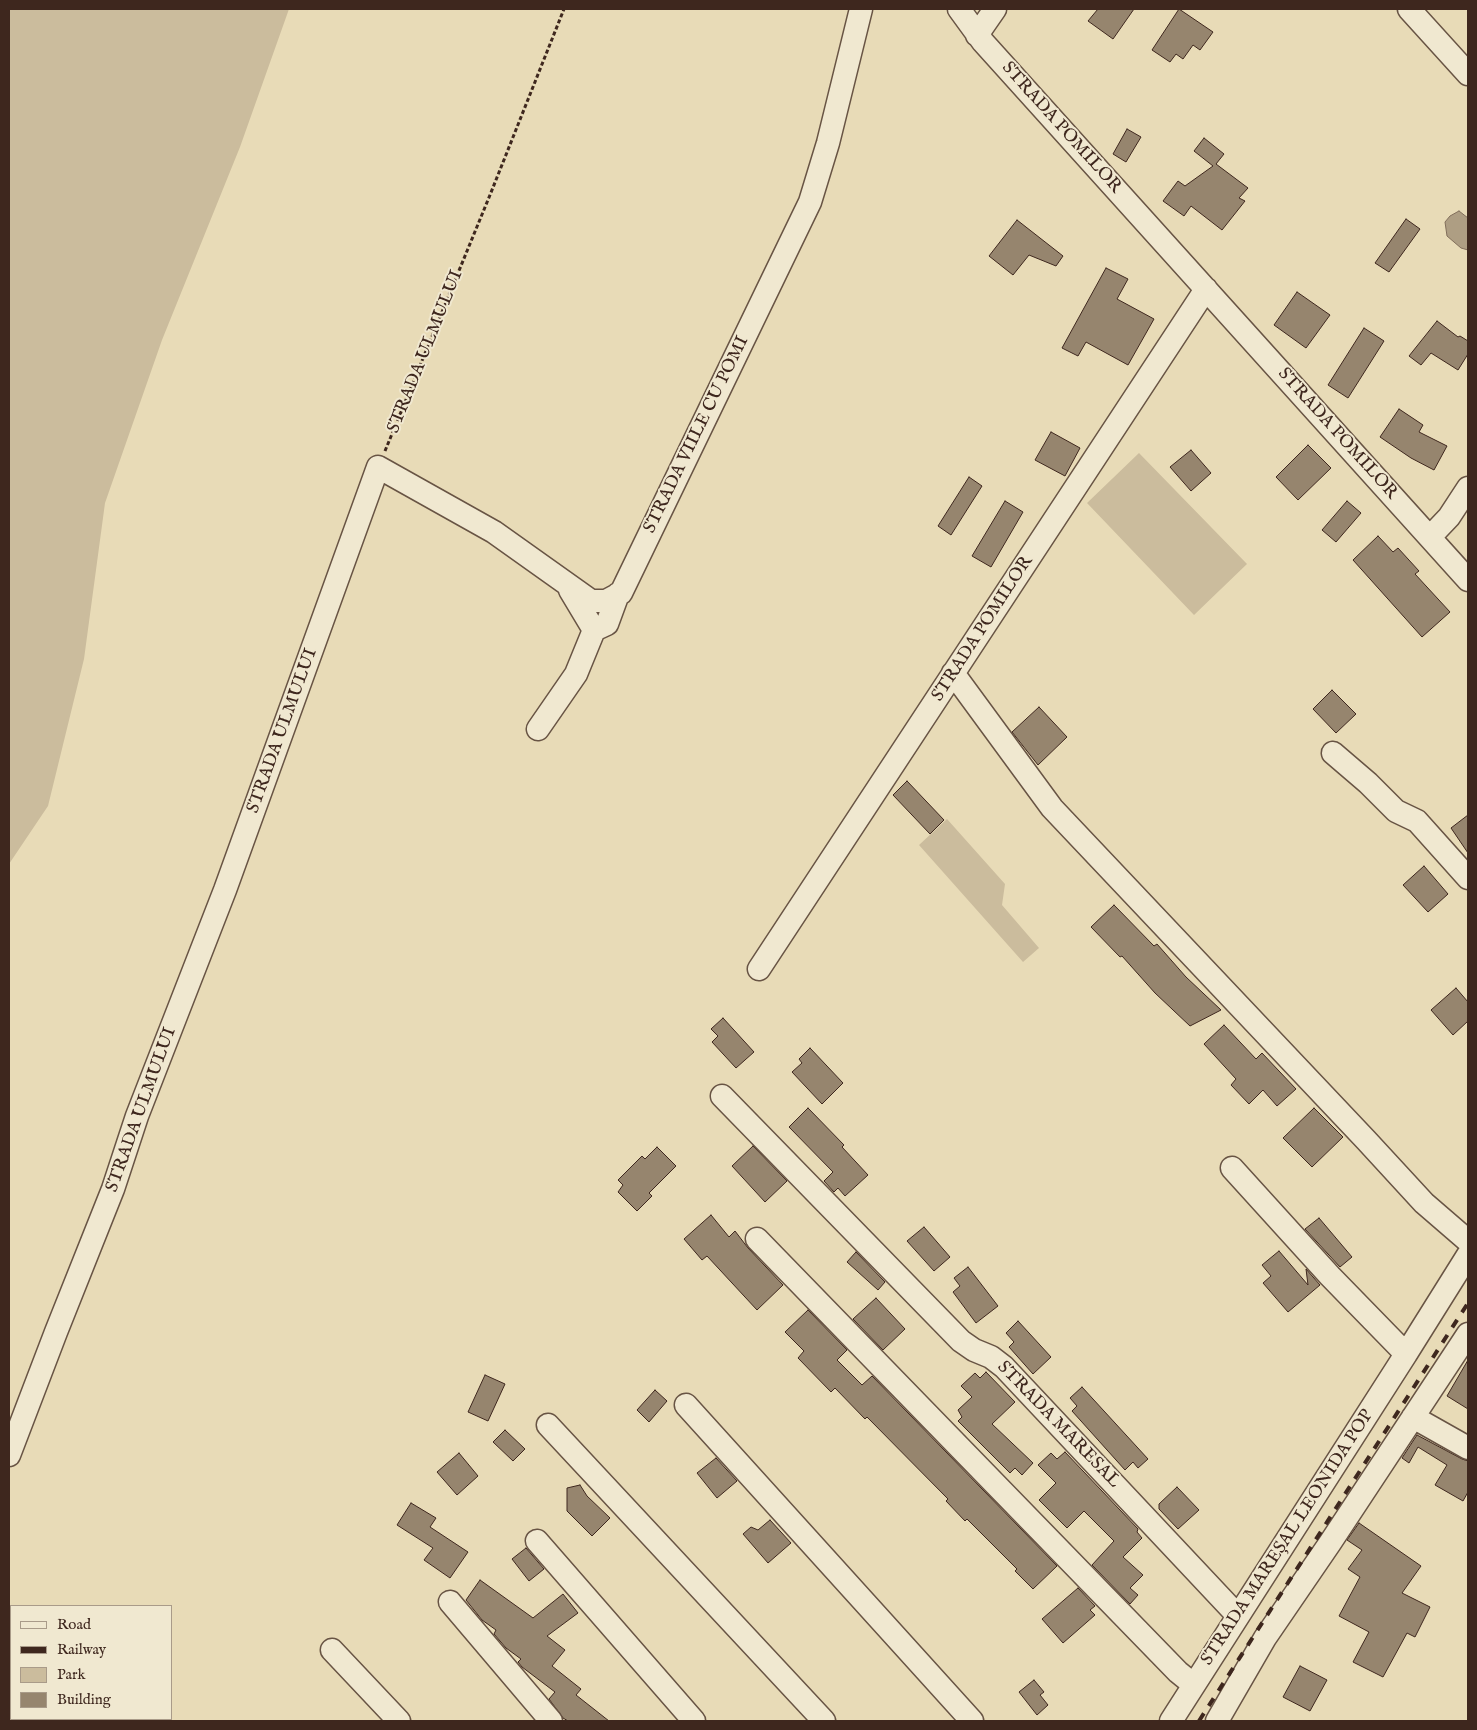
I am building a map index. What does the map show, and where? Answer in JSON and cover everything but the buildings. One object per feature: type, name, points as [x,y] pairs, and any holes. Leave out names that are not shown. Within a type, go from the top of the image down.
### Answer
[{"type":"street","name":"STRADA VIILE CU POMI","points":[[594,630],[607,624],[618,594],[621,592],[810,202],[828,142],[861,9]]},
{"type":"street","name":"STRADA POMILOR","points":[[959,9],[977,35],[1468,580]]},
{"type":"street","points":[[977,35],[995,9]]},
{"type":"street","points":[[1409,9],[1468,74]]},
{"type":"street","name":"STRADA POMILOR","points":[[759,969],[1206,289]]},
{"type":"street","points":[[378,467],[494,532],[592,601],[606,601],[618,594]]},
{"type":"street","name":"STRADA ULMULUI","points":[[9,1455],[113,1189],[137,1116],[225,890],[378,467]]},
{"type":"street","points":[[1430,537],[1449,517],[1468,488]]},
{"type":"street","points":[[538,729],[576,674],[594,630],[566,583]]},
{"type":"street","points":[[953,673],[1052,808],[1424,1203],[1468,1241]]},
{"type":"street","points":[[1333,753],[1368,783],[1396,811],[1417,820],[1468,878]]},
{"type":"street","name":"STRADA MARESAL","points":[[722,1096],[961,1341],[974,1350],[992,1356],[1004,1367],[1238,1616]]},
{"type":"street","points":[[1232,1168],[1330,1276],[1406,1354]]},
{"type":"street","points":[[757,1239],[1178,1672],[1194,1685]]},
{"type":"street","name":"STRADA MAREȘAL LEONIDA POP","points":[[1171,1721],[1468,1255]]},
{"type":"street","points":[[1217,1721],[1265,1638],[1413,1417],[1461,1359],[1468,1334]]},
{"type":"street","points":[[686,1405],[972,1721]]},
{"type":"street","points":[[1413,1417],[1468,1448]]},
{"type":"street","points":[[548,1425],[824,1721]]},
{"type":"street","points":[[537,1541],[694,1721]]},
{"type":"street","points":[[450,1602],[551,1721]]},
{"type":"street","points":[[332,1650],[399,1721]]},
{"type":"path","name":"STRADA ULMULUI","points":[[378,467],[564,9]]},
{"type":"green space","points":[[9,9],[289,9],[240,147],[162,340],[105,503],[84,659],[48,806],[9,864]]},
{"type":"green space","points":[[1139,453],[1247,564],[1194,615],[1087,503]]},
{"type":"green space","points":[[947,819],[1005,884],[1002,905],[1039,948],[1023,962],[919,845]]},
{"type":"shaded area","points":[[1459,211],[1468,218],[1468,250],[1461,248],[1447,236],[1445,222],[1450,216]]},
{"type":"railway","points":[[1199,1721],[1468,1303]]}]
